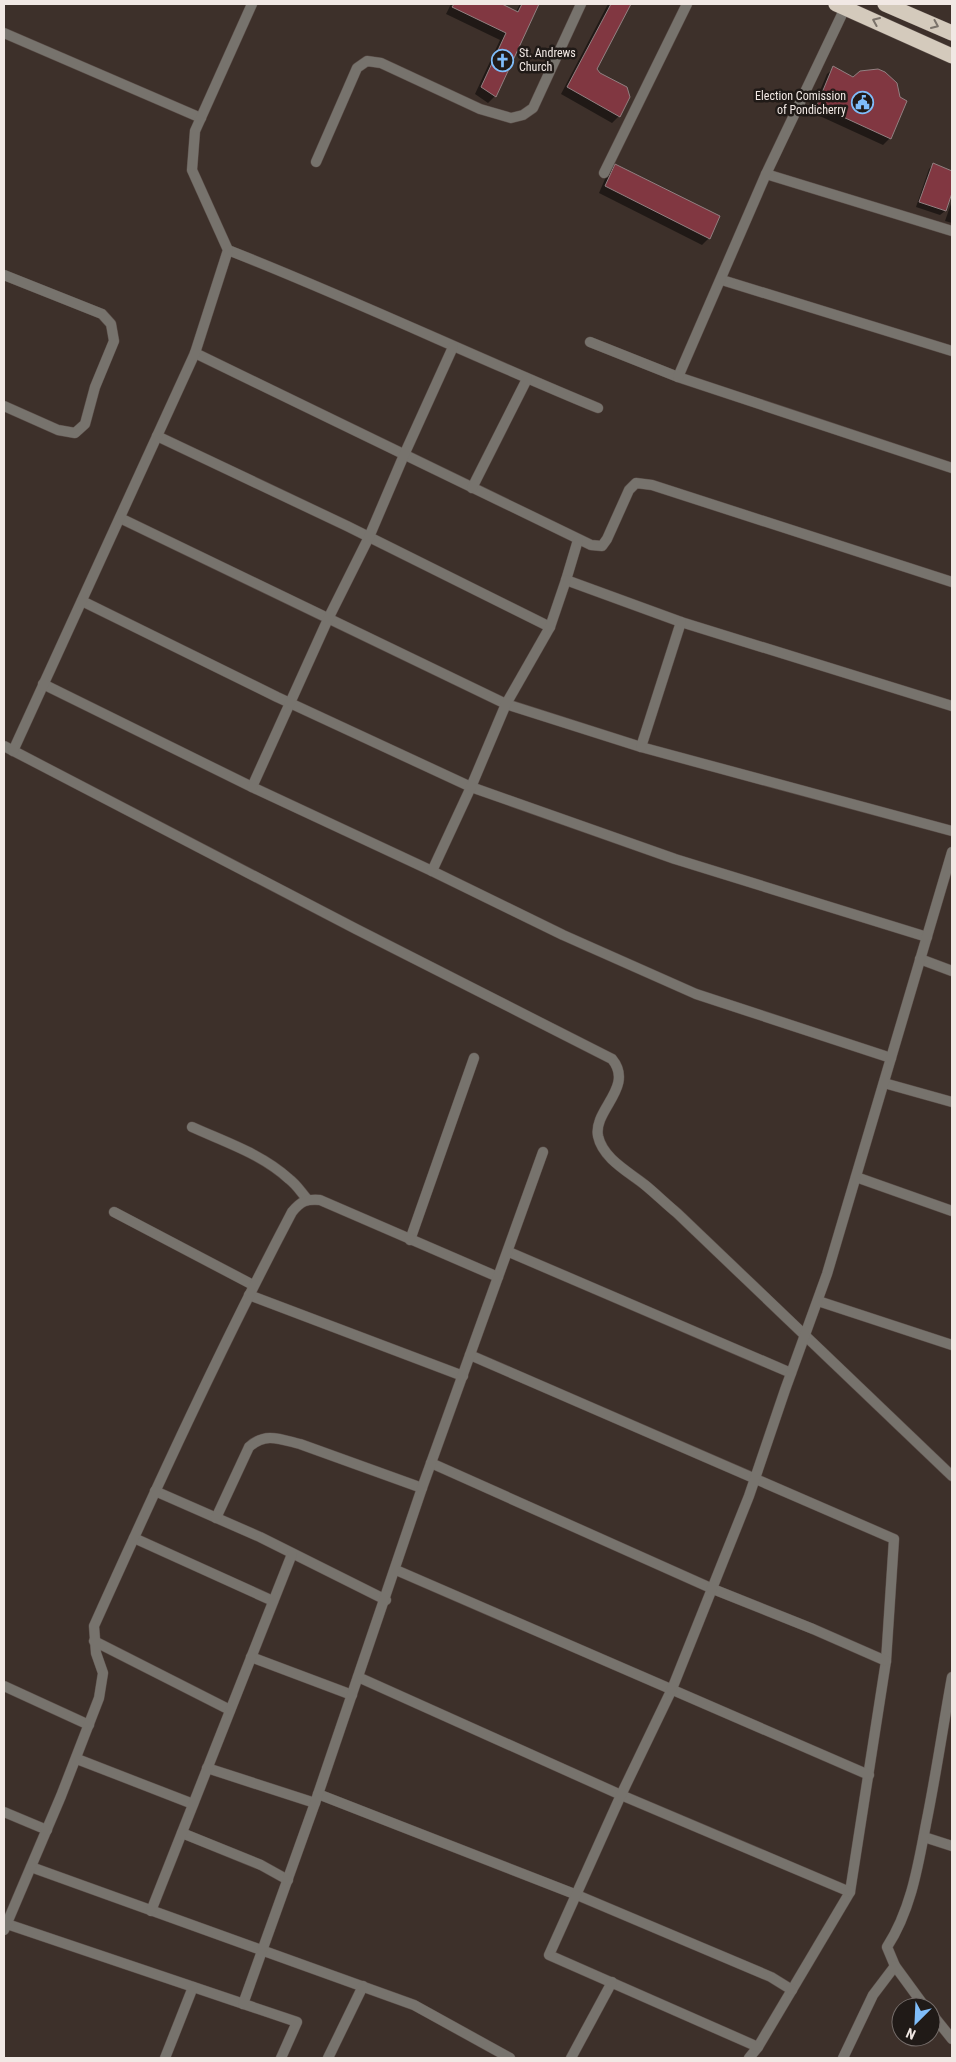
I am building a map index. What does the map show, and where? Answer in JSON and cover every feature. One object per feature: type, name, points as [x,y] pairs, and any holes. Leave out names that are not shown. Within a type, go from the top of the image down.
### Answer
[{"type":"highway","points":[[885,4],[952,33]]},
{"type":"highway","points":[[840,6],[952,56]]},
{"type":"highway","points":[[899,31],[906,13]]},
{"type":"street","points":[[252,4],[195,131],[192,170],[228,250],[195,354],[43,684],[8,749],[612,1059],[619,1067],[620,1074],[618,1084],[602,1117],[598,1135],[604,1150],[677,1214],[952,1476]]},
{"type":"street","points":[[316,162],[357,68],[366,61],[381,62],[480,109],[511,118],[523,115],[533,108],[581,4]]},
{"type":"street","points":[[604,173],[688,4]]},
{"type":"street","points":[[678,377],[722,280],[766,174],[840,6]]},
{"type":"street","points":[[4,33],[201,118]]},
{"type":"street","points":[[766,174],[952,230]]},
{"type":"street","points":[[228,250],[310,282],[453,347],[598,408]]},
{"type":"street","points":[[4,274],[102,314],[111,324],[114,341],[95,387],[85,424],[75,432],[58,430],[4,406]]},
{"type":"street","points":[[722,280],[952,351]]},
{"type":"street","points":[[590,342],[678,377],[952,468]]},
{"type":"street","points":[[252,787],[328,619],[370,537],[404,455],[453,347]]},
{"type":"street","points":[[195,354],[591,545],[602,546],[629,490],[636,483],[652,485],[952,582]]},
{"type":"street","points":[[472,488],[527,379]]},
{"type":"street","points":[[158,436],[370,537],[550,627]]},
{"type":"street","points":[[120,518],[506,704],[640,748],[952,830]]},
{"type":"street","points":[[432,871],[471,787],[506,704],[550,627],[578,540]]},
{"type":"street","points":[[566,580],[682,622],[952,706]]},
{"type":"street","points":[[82,601],[289,703],[471,787],[675,859],[927,937]]},
{"type":"street","points":[[640,748],[682,622]]},
{"type":"street","points":[[43,684],[252,787],[563,935],[696,994],[891,1058]]},
{"type":"street","points":[[758,2047],[549,1955],[621,1795],[672,1689],[713,1589],[755,1478],[818,1300],[950,865],[952,852]]},
{"type":"street","points":[[920,959],[952,971]]},
{"type":"street","points":[[410,1240],[474,1058]]},
{"type":"street","points":[[884,1082],[952,1102]]},
{"type":"street","points":[[192,1127],[248,1152],[271,1165],[290,1179],[307,1199]]},
{"type":"street","points":[[243,2004],[317,1799],[386,1600],[422,1488],[498,1277],[509,1252],[543,1152]]},
{"type":"street","points":[[856,1177],[952,1211]]},
{"type":"street","points":[[281,2058],[297,2022],[5,1926],[77,1759],[99,1698],[103,1673],[94,1641],[94,1626],[155,1490],[248,1295],[292,1212],[300,1202],[307,1199],[320,1200],[498,1277]]},
{"type":"street","points":[[114,1212],[253,1285]]},
{"type":"street","points":[[509,1252],[791,1373]]},
{"type":"street","points":[[248,1295],[463,1376]]},
{"type":"street","points":[[818,1300],[952,1346]]},
{"type":"street","points":[[470,1355],[894,1539],[886,1661],[850,1892],[758,2047],[749,2058]]},
{"type":"street","points":[[216,1518],[249,1447],[257,1439],[263,1438],[280,1438],[300,1444],[422,1488]]},
{"type":"street","points":[[432,1464],[713,1589],[886,1661]]},
{"type":"street","points":[[155,1490],[260,1537],[386,1600]]},
{"type":"street","points":[[134,1538],[273,1601]]},
{"type":"street","points":[[151,1911],[292,1554]]},
{"type":"street","points":[[396,1570],[869,1775]]},
{"type":"street","points":[[94,1641],[230,1710]]},
{"type":"street","points":[[251,1657],[352,1696]]},
{"type":"street","points":[[358,1677],[621,1795],[850,1892]]},
{"type":"street","points":[[918,1997],[895,1966],[887,1947],[898,1930],[906,1910],[924,1837],[949,1719],[952,1677]]},
{"type":"street","points":[[4,1686],[89,1725]]},
{"type":"street","points":[[77,1759],[193,1804]]},
{"type":"street","points":[[207,1768],[317,1799],[577,1895],[771,1977],[792,1990]]},
{"type":"street","points":[[4,1812],[46,1830]]},
{"type":"street","points":[[182,1833],[261,1864],[288,1880]]},
{"type":"street","points":[[924,1837],[952,1846]]},
{"type":"street","points":[[31,1867],[414,2006],[510,2058]]},
{"type":"street","points":[[843,2058],[873,1994],[895,1966]]},
{"type":"street","points":[[571,2058],[612,1982]]},
{"type":"street","points":[[328,2058],[363,1986]]},
{"type":"street","points":[[165,2058],[194,1987]]},
{"type":"street","points":[[941,2025],[952,2038]]},
{"type":"building","name":"St. Andrews Church","points":[[454,4],[502,4],[518,12],[522,4],[539,4],[496,97],[481,87],[506,33],[452,7]]},
{"type":"building","points":[[611,4],[631,4],[597,69],[600,73],[627,87],[630,97],[620,117],[567,87]]},
{"type":"building","name":"Election Comission of Pondicherry","points":[[833,66],[853,77],[860,71],[878,69],[885,72],[897,83],[900,97],[907,101],[891,139],[817,105]]},
{"type":"building","points":[[933,163],[952,171],[952,193],[946,211],[919,202]]},
{"type":"building","points":[[615,164],[720,216],[710,239],[605,186]]},
{"type":"place","name":"St. Andrews Church","points":[[503,60]]},
{"type":"place","name":"Election Comission of Pondicherry","points":[[862,103]]}]
